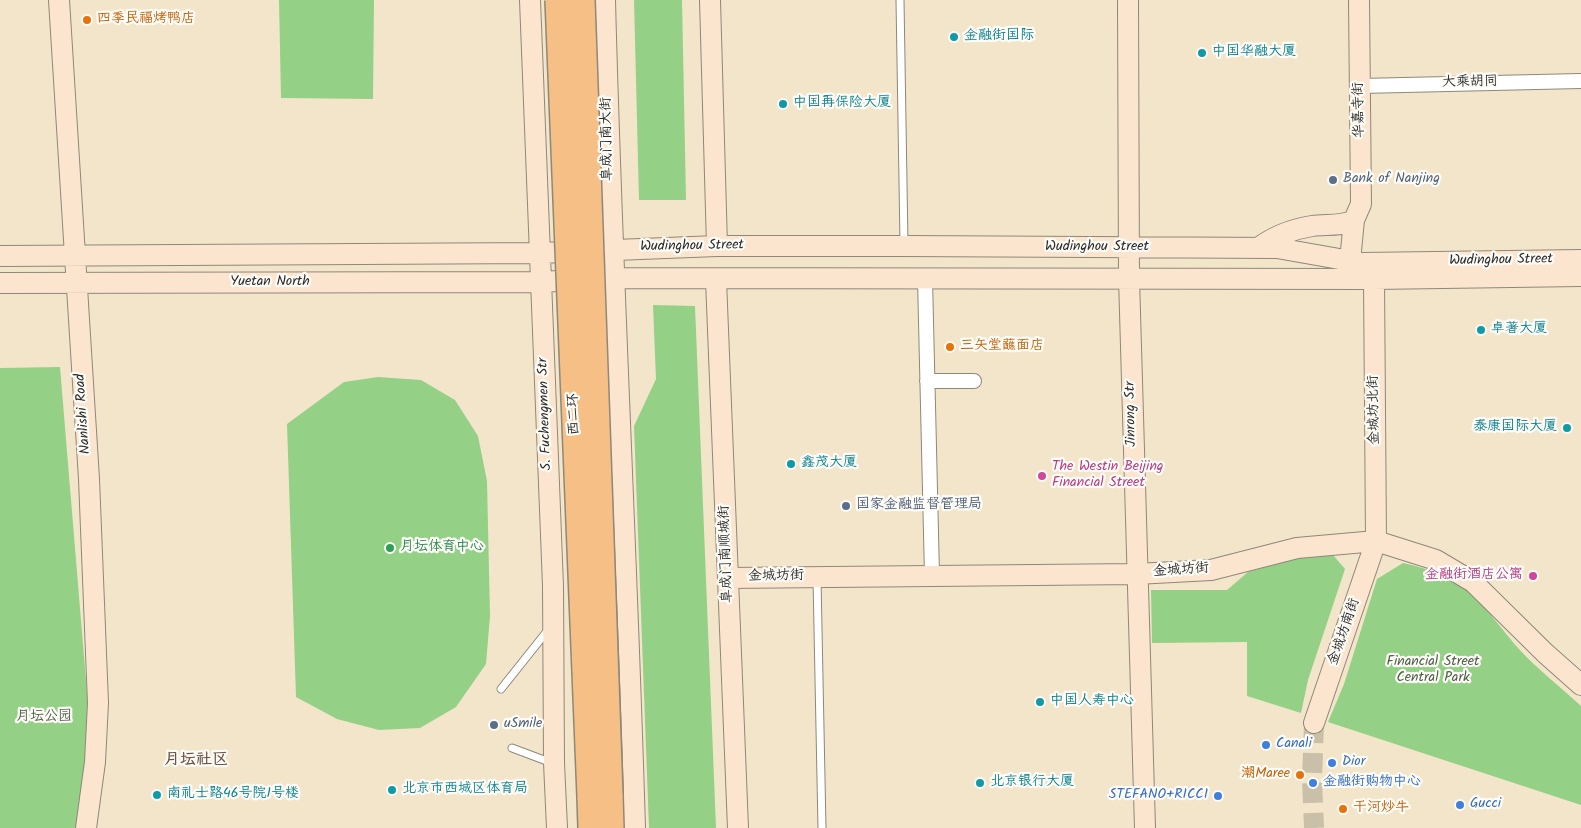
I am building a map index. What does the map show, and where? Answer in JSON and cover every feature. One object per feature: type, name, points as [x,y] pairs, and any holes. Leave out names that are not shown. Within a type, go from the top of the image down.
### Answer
[{"type":"highway","name":"西二环","points":[[558,0],[591,828]]},
{"type":"highway","name":"西二环","points":[[582,0],[611,828]]},
{"type":"street","name":"Nanlishi Road","points":[[59,0],[75,284],[89,478],[98,703],[95,762],[86,828]]},
{"type":"street","name":"S. Fuchengmen Str","points":[[530,0],[553,624],[554,763],[557,828]]},
{"type":"street","name":"阜成门南大街","points":[[605,0],[609,186],[614,278]]},
{"type":"street","points":[[710,0],[716,246]]},
{"type":"street","name":"Jinrong Str","points":[[1128,0],[1129,278],[1136,574],[1145,828]]},
{"type":"street","name":"华嘉寺街","points":[[1350,261],[1354,220],[1361,204],[1359,0]]},
{"type":"street","name":"大乘胡同","points":[[1360,86],[1581,81]]},
{"type":"street","points":[[538,188],[609,186]]},
{"type":"street","points":[[1258,248],[1272,238],[1310,226],[1347,224],[1354,220]]},
{"type":"street","name":"Wudinghou Street","points":[[539,253],[716,246],[1277,248],[1362,263],[1581,260]]},
{"type":"street","name":"Yuetan North","points":[[0,256],[539,253]]},
{"type":"street","name":"Wudinghou Street","points":[[614,278],[716,280],[1374,279],[1581,276]]},
{"type":"street","name":"Yuetan North","points":[[0,283],[540,282],[614,278]]},
{"type":"street","points":[[614,278],[629,613],[635,828]]},
{"type":"street","points":[[925,279],[932,575]]},
{"type":"street","name":"金城坊北街","points":[[1374,279],[1376,542]]},
{"type":"street","name":"阜成门南顺城街","points":[[716,280],[738,828]]},
{"type":"street","points":[[927,381],[974,381]]},
{"type":"street","name":"金城坊街","points":[[728,578],[1136,574],[1210,570],[1297,548],[1376,542],[1436,560],[1473,582],[1545,654],[1581,685]]},
{"type":"street","name":"金城坊南街","points":[[1314,723],[1376,542]]},
{"type":"lane","points":[[900,0],[904,246]]},
{"type":"lane","points":[[817,577],[822,828]]},
{"type":"lane","points":[[501,688],[553,624]]},
{"type":"lane","points":[[512,748],[554,763]]},
{"type":"green space","points":[[279,0],[374,0],[373,99],[281,98]]},
{"type":"green space","points":[[634,0],[682,0],[686,200],[639,200]]},
{"type":"green space","points":[[653,305],[695,306],[716,828],[649,828],[634,426],[656,379]]},
{"type":"green space","name":"月坛公园","points":[[60,367],[89,717],[78,828],[0,828],[0,368]]},
{"type":"green space","name":"月坛体育中心","points":[[378,377],[421,380],[455,400],[478,436],[487,481],[490,616],[486,664],[456,707],[420,728],[379,730],[337,719],[296,697],[287,424],[344,382]]},
{"type":"green space","points":[[1308,555],[1333,555],[1345,569],[1308,680],[1301,713],[1247,696],[1247,642],[1152,643],[1151,590],[1227,590],[1248,572]]},
{"type":"green space","name":"Financial Street Central Park","points":[[1403,563],[1425,569],[1458,584],[1482,605],[1519,649],[1541,671],[1581,706],[1581,805],[1328,722],[1344,684],[1377,579]]},
{"type":"tunnel","points":[[1314,723],[1312,780],[1314,828]]},
{"type":"place","name":"四季民福烤鸭店","points":[[87,20]]},
{"type":"place","name":"金融街国际","points":[[954,37]]},
{"type":"place","name":"中国华融大厦","points":[[1202,53]]},
{"type":"place","name":"中国再保险大厦","points":[[783,104]]},
{"type":"place","name":"Bank of Nanjing","points":[[1333,180]]},
{"type":"place","name":"卓著大厦","points":[[1481,330]]},
{"type":"place","name":"三矢堂蘸面店","points":[[950,347]]},
{"type":"place","name":"泰康国际大厦","points":[[1567,428]]},
{"type":"place","name":"鑫茂大厦","points":[[791,464]]},
{"type":"place","name":"The Westin Beijing Financial Street","points":[[1042,476]]},
{"type":"place","name":"国家金融监督管理局","points":[[846,506]]},
{"type":"place","name":"月坛体育中心","points":[[390,548]]},
{"type":"place","name":"金融街酒店公寓","points":[[1533,576]]},
{"type":"place","name":"中国人寿中心","points":[[1040,702]]},
{"type":"place","name":"uSmile","points":[[494,725]]},
{"type":"place","name":"Canali","points":[[1266,745]]},
{"type":"place","name":"Dior","points":[[1332,763]]},
{"type":"place","name":"潮Maree","points":[[1300,775]]},
{"type":"place","name":"北京银行大厦","points":[[980,783]]},
{"type":"place","name":"金融街购物中心","points":[[1313,783]]},
{"type":"place","name":"北京市西城区体育局","points":[[392,790]]},
{"type":"place","name":"南礼士路46号院1号楼","points":[[157,795]]},
{"type":"place","name":"STEFANO+RICCI","points":[[1218,796]]},
{"type":"place","name":"Gucci","points":[[1460,805]]},
{"type":"place","name":"干河炒牛","points":[[1343,809]]},
{"type":"district","name":"月坛社区","points":[[196,761]]}]
